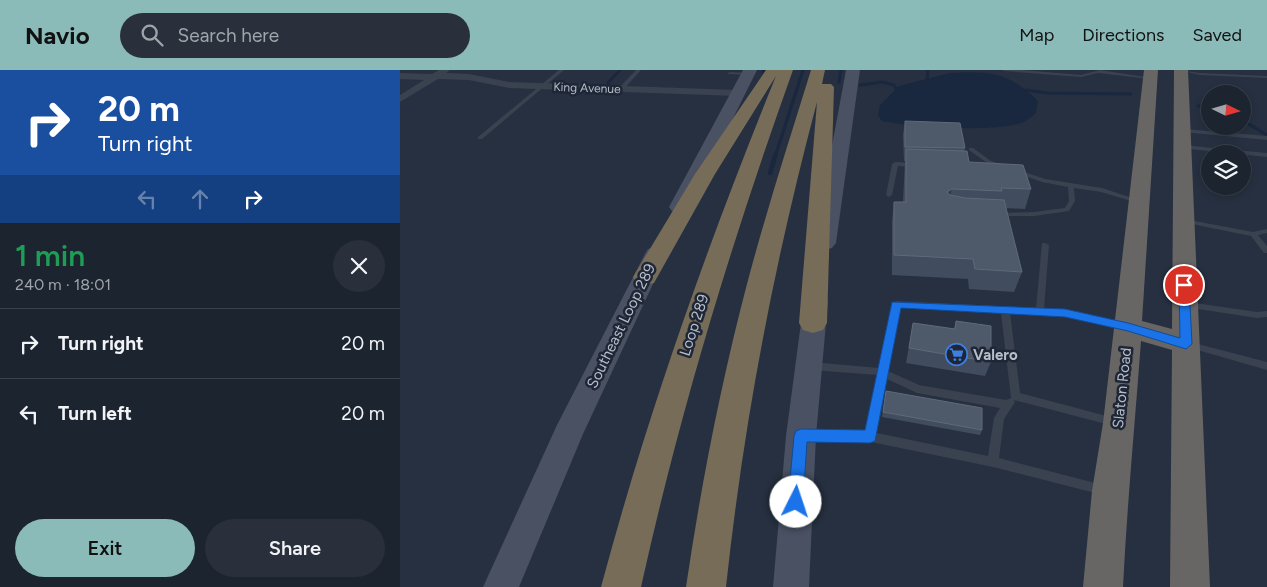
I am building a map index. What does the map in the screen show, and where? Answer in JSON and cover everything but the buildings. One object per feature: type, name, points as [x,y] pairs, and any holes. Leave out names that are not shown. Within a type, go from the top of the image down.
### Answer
[{"type":"highway","points":[[645,277],[705,174],[773,70]]},
{"type":"highway","name":"Loop 289","points":[[621,587],[668,408],[698,311],[736,201],[786,70]]},
{"type":"highway","points":[[706,587],[715,518],[745,349],[770,240],[818,70]]},
{"type":"highway","points":[[813,323],[821,196],[822,137],[829,70]]},
{"type":"highway","points":[[1181,70],[1190,587]]},
{"type":"highway","name":"Slaton Road","points":[[1103,587],[1110,491],[1119,423],[1150,74]]},
{"type":"highway","points":[[1128,327],[1186,344]]},
{"type":"main road","points":[[791,587],[801,436],[813,323],[853,70]]},
{"type":"main road","name":"Southeast Loop 289","points":[[501,587],[564,442],[695,174],[749,72]]},
{"type":"street","name":"King Avenue","points":[[400,76],[439,74],[469,77],[509,85],[738,94]]},
{"type":"street","points":[[400,98],[439,74]]},
{"type":"lane","points":[[480,138],[562,70]]},
{"type":"lane","points":[[621,89],[639,70]]},
{"type":"lane","points":[[1004,70],[1081,76],[1098,71],[1150,74]]},
{"type":"lane","points":[[1181,70],[1200,74],[1267,76]]},
{"type":"lane","points":[[730,73],[749,72]]},
{"type":"lane","points":[[1183,139],[1267,138]]},
{"type":"lane","points":[[1183,139],[1267,156]]},
{"type":"lane","points":[[971,149],[990,162],[1044,181],[1107,191],[1138,201]]},
{"type":"lane","points":[[889,195],[895,164],[923,165]]},
{"type":"lane","points":[[979,166],[1007,167]]},
{"type":"lane","points":[[988,214],[1034,214],[1068,210],[1072,201],[1071,185]]},
{"type":"lane","points":[[1184,221],[1252,234],[1267,231]]},
{"type":"lane","points":[[1252,234],[1267,251]]},
{"type":"lane","points":[[1040,311],[1045,245]]},
{"type":"lane","points":[[870,437],[896,304],[1065,313],[1128,327]]},
{"type":"lane","points":[[1185,305],[1257,315],[1267,314]]},
{"type":"lane","points":[[993,462],[999,418],[1015,396],[1006,310]]},
{"type":"lane","points":[[1186,344],[1267,366]]},
{"type":"lane","points":[[808,366],[882,372],[917,389],[1008,405]]},
{"type":"lane","points":[[1015,396],[1119,423]]},
{"type":"lane","points":[[801,436],[870,437],[993,462],[1110,491]]},
{"type":"water","points":[[950,73],[987,73],[1008,79],[1018,84],[1038,101],[1036,113],[1024,122],[1012,125],[975,128],[932,127],[895,123],[882,121],[878,115],[880,105],[899,86]]},
{"type":"waterway","points":[[608,83],[620,70]]},
{"type":"waterway","points":[[776,154],[803,70]]},
{"type":"waterway","points":[[839,82],[841,70]]},
{"type":"waterway","points":[[927,80],[928,70]]},
{"type":"waterway","points":[[860,85],[882,82],[894,85],[896,89]]},
{"type":"waterway","points":[[1026,90],[1047,93],[1131,94]]},
{"type":"waterway","points":[[1251,125],[1267,135]]},
{"type":"waterway","points":[[770,173],[776,153]]},
{"type":"place","name":"Valero","points":[[957,355]]},
{"type":"route","points":[[796,502],[801,436],[870,437],[896,304],[1065,313],[1128,327],[1186,344],[1184,285]]}]
